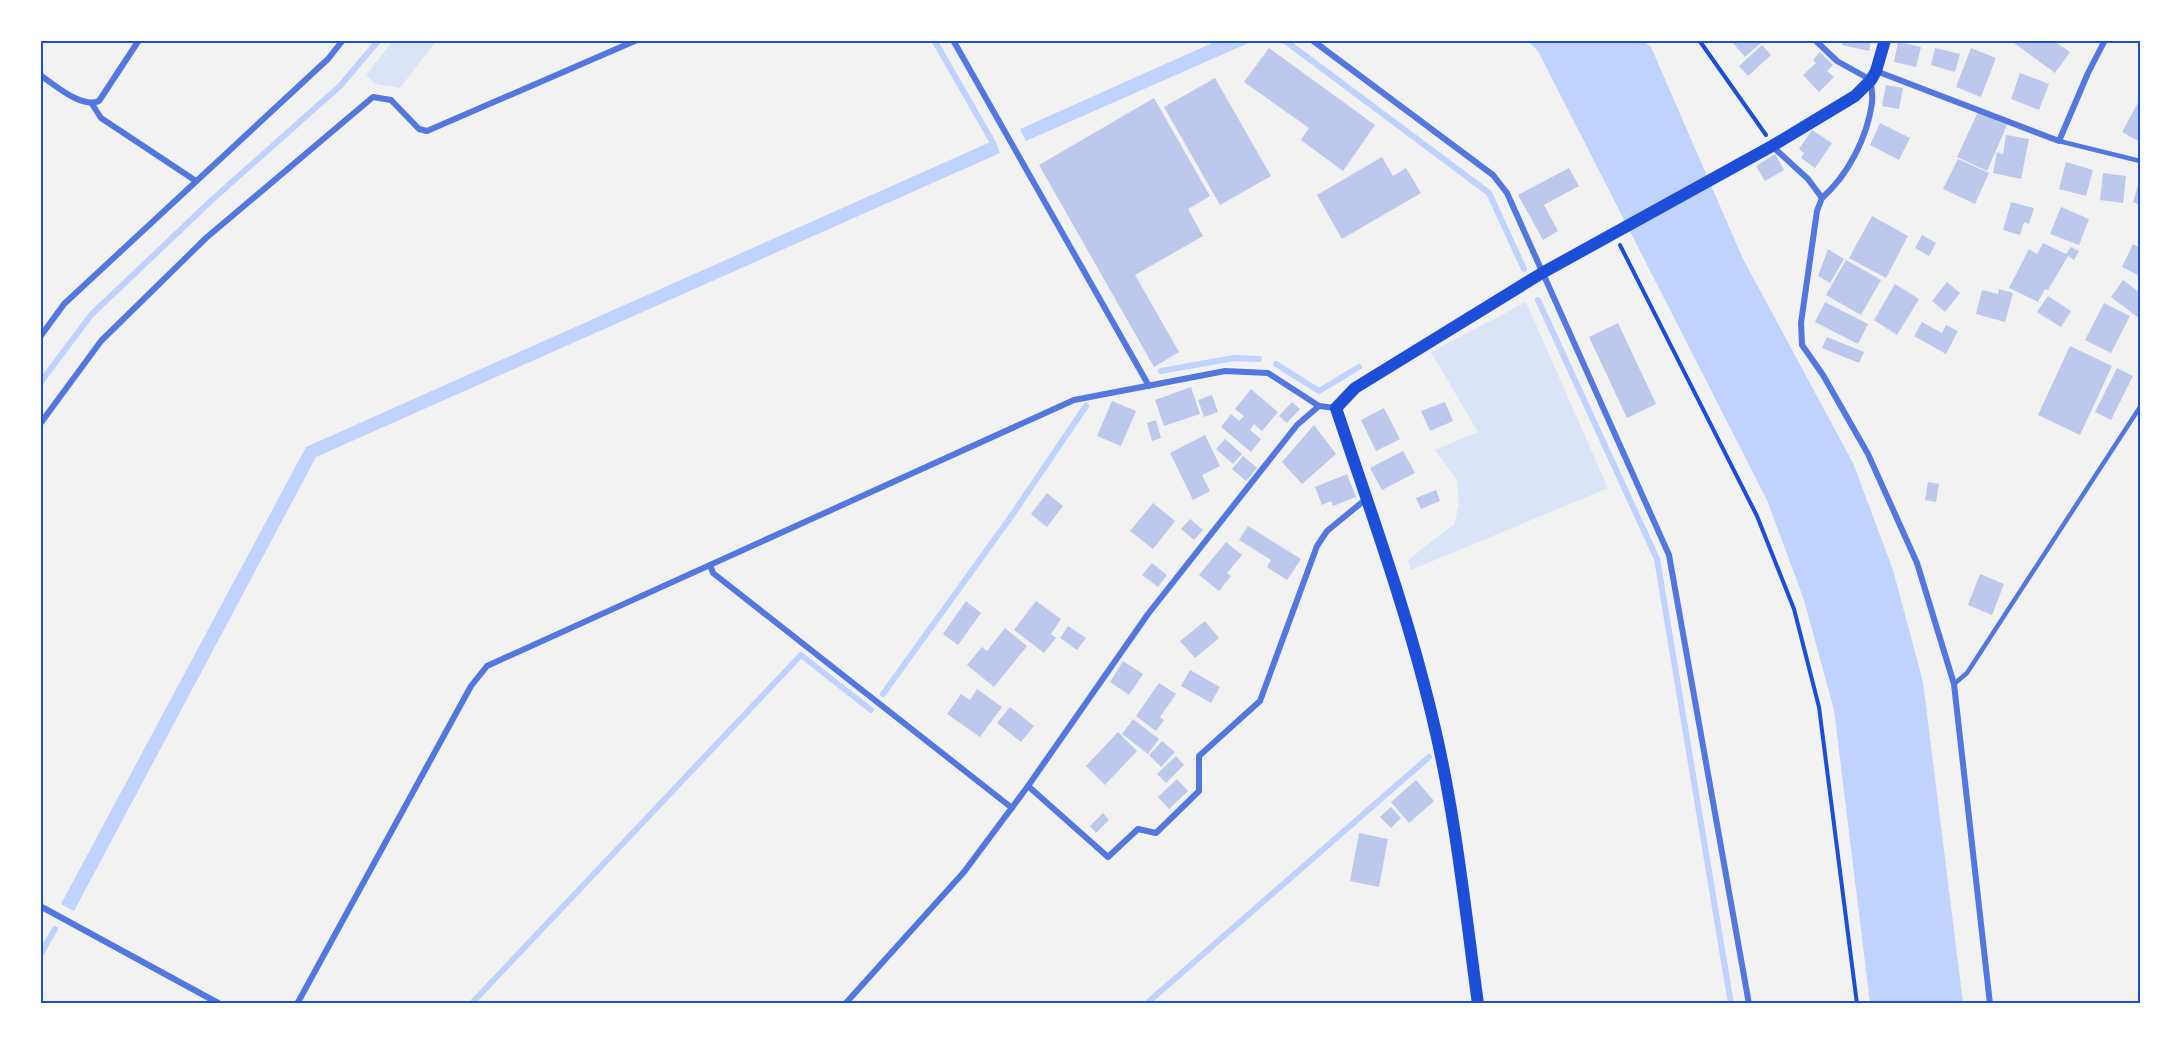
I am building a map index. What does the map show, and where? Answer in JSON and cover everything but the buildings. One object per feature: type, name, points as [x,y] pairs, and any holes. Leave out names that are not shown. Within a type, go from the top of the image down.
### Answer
[{"type":"main road","points":[[1478,1004],[1453,819],[1432,717],[1403,611],[1336,408],[1355,388],[1542,273],[1772,146],[1855,96],[1874,75],[1886,40]]},
{"type":"street","points":[[40,75],[83,103],[92,104],[99,101],[139,40]]},
{"type":"street","points":[[40,337],[64,304],[328,59],[343,40]]},
{"type":"street","points":[[40,424],[102,340],[206,238],[373,97],[391,100],[419,129],[427,131],[637,40]]},
{"type":"street","points":[[954,40],[1149,386]]},
{"type":"street","points":[[1312,40],[1493,175],[1507,193],[1669,555],[1749,1004]]},
{"type":"street","points":[[1815,40],[1838,61],[2059,141],[2105,40]]},
{"type":"street","points":[[1874,75],[1872,103],[1859,146],[1836,185],[1822,198],[1817,212],[1803,312],[1802,345],[1824,375],[1868,454],[1912,552],[1954,684],[1990,1004]]},
{"type":"street","points":[[92,104],[101,118],[196,181]]},
{"type":"street","points":[[1772,146],[1808,178],[1822,198]]},
{"type":"street","points":[[297,1004],[471,687],[487,666],[1074,400],[1225,371],[1268,373],[1319,406],[1336,408]]},
{"type":"street","points":[[845,1004],[964,872],[1028,786],[1148,614],[1297,425],[1319,406]]},
{"type":"street","points":[[1028,786],[1108,857],[1138,829],[1156,833],[1199,791],[1199,756],[1260,701],[1317,546],[1327,531],[1366,499]]},
{"type":"street","points":[[710,565],[714,573],[1012,808]]},
{"type":"street","points":[[40,906],[220,1004]]},
{"type":"lane","points":[[2059,141],[2140,162]]},
{"type":"lane","points":[[1954,684],[1967,673],[2140,406]]},
{"type":"path","points":[[1699,40],[1772,146]]},
{"type":"path","points":[[1614,233],[1757,516],[1794,609],[1819,707],[1857,1004]]},
{"type":"shaded area","points":[[393,41],[436,41],[400,88],[375,84],[366,75]]},
{"type":"shaded area","points":[[1526,302],[1608,488],[1411,570],[1408,560],[1454,524],[1459,504],[1457,480],[1435,450],[1478,432],[1431,352]]},
{"type":"water","points":[[1219,40],[1253,41],[1026,141],[1020,129]]},
{"type":"water","points":[[1528,41],[1643,41],[1651,47],[1743,259],[1853,463],[1893,570],[1923,682],[1963,1003],[1870,1003],[1834,710],[1804,600],[1767,500],[1538,51]]},
{"type":"water","points":[[995,140],[1000,153],[316,457],[74,911],[61,904],[306,447]]},
{"type":"waterway","points":[[40,383],[91,315],[214,198],[340,86],[379,40]]},
{"type":"waterway","points":[[934,40],[992,141]]},
{"type":"waterway","points":[[1284,40],[1489,193],[1524,269]]},
{"type":"waterway","points":[[1538,300],[1657,559],[1731,1004]]},
{"type":"waterway","points":[[1161,371],[1234,358],[1259,359]]},
{"type":"waterway","points":[[1276,364],[1319,391],[1359,367]]},
{"type":"waterway","points":[[883,694],[1010,518],[1086,406]]},
{"type":"waterway","points":[[471,1004],[801,655],[871,710]]},
{"type":"waterway","points":[[1146,1004],[1429,757]]},
{"type":"waterway","points":[[40,955],[55,929]]}]
